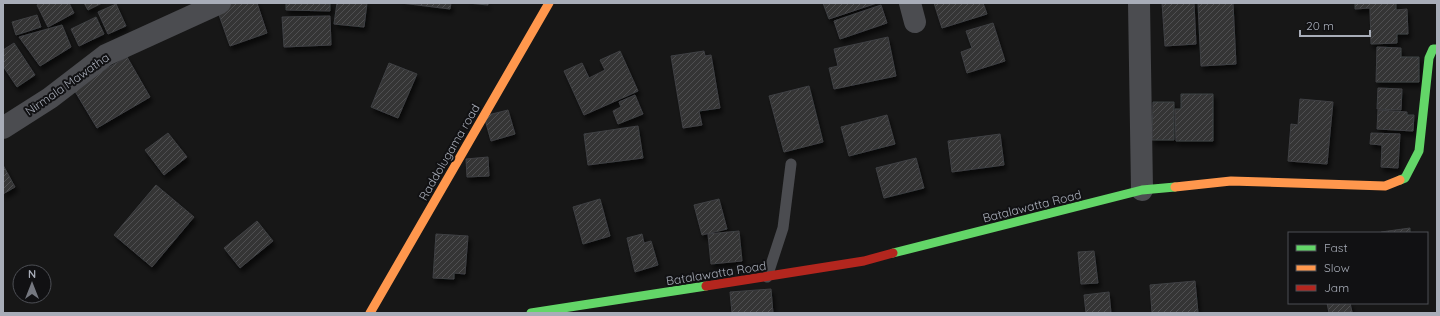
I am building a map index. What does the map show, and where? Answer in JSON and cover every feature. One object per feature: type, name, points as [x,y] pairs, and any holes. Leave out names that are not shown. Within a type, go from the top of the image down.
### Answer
[{"type":"street","name":"Nirmala Mawatha","points":[[3,128],[50,98],[106,54],[220,3]]},
{"type":"street","name":"Raddolugama road","points":[[370,313],[549,3]]},
{"type":"street","points":[[1139,3],[1142,190]]},
{"type":"street","name":"Batalawatta Road","points":[[531,313],[864,261],[1142,190],[1231,181],[1385,186],[1405,178],[1418,151],[1428,58],[1433,50],[1437,49]]},
{"type":"lane","points":[[767,277],[783,228],[791,164]]},
{"type":"building","points":[[41,3],[69,3],[74,13],[48,27],[37,5]]},
{"type":"building","points":[[84,3],[102,3],[88,10]]},
{"type":"building","points":[[233,3],[257,3],[267,33],[230,46],[217,9]]},
{"type":"building","points":[[286,3],[330,3],[330,11],[286,10]]},
{"type":"building","points":[[337,3],[367,3],[364,27],[334,24]]},
{"type":"building","points":[[401,3],[451,3],[450,9]]},
{"type":"building","points":[[468,3],[488,3],[488,5]]},
{"type":"building","points":[[823,3],[877,3],[829,19]]},
{"type":"building","points":[[934,3],[983,3],[987,14],[942,28]]},
{"type":"building","points":[[1162,3],[1194,3],[1196,44],[1165,46]]},
{"type":"building","points":[[1198,3],[1233,3],[1236,64],[1201,66]]},
{"type":"building","points":[[1355,3],[1396,3],[1396,10],[1407,9],[1408,34],[1397,34],[1397,43],[1371,44],[1370,8],[1355,9]]},
{"type":"building","points":[[116,4],[126,26],[108,34],[98,12]]},
{"type":"building","points":[[881,5],[887,23],[840,39],[834,21]]},
{"type":"building","points":[[37,15],[41,27],[16,35],[12,22]]},
{"type":"building","points":[[330,16],[331,45],[284,47],[282,17]]},
{"type":"building","points":[[96,17],[104,34],[79,46],[71,29]]},
{"type":"building","points":[[993,23],[1005,61],[967,73],[961,52],[972,48],[966,31]]},
{"type":"building","points":[[62,25],[71,47],[40,66],[19,37]]},
{"type":"building","points":[[888,37],[896,76],[834,89],[829,68],[838,66],[834,49]]},
{"type":"building","points":[[14,43],[35,75],[17,87],[3,66],[3,50]]},
{"type":"building","points":[[1377,47],[1401,48],[1401,57],[1419,57],[1419,82],[1376,82]]},
{"type":"building","points":[[620,51],[638,91],[584,115],[564,71],[582,63],[589,78],[605,70],[600,60]]},
{"type":"building","points":[[704,51],[705,56],[711,55],[720,108],[699,111],[702,125],[683,128],[671,56]]},
{"type":"building","points":[[127,57],[150,97],[97,128],[73,88]]},
{"type":"building","points":[[389,63],[417,74],[398,118],[371,107]]},
{"type":"building","points":[[809,86],[823,142],[784,152],[769,96]]},
{"type":"building","points":[[1378,88],[1402,89],[1401,110],[1377,109]]},
{"type":"building","points":[[1181,94],[1213,94],[1213,141],[1176,141],[1175,109],[1181,109]]},
{"type":"building","points":[[635,95],[643,114],[618,124],[613,111],[621,107],[619,102]]},
{"type":"building","points":[[1300,99],[1333,102],[1327,164],[1288,161],[1291,124],[1298,125]]},
{"type":"building","points":[[1153,102],[1174,102],[1174,140],[1152,140]]},
{"type":"building","points":[[508,110],[515,134],[491,141],[484,116]]},
{"type":"building","points":[[1378,110],[1407,112],[1407,115],[1414,115],[1413,131],[1377,129]]},
{"type":"building","points":[[887,115],[895,144],[849,156],[841,127]]},
{"type":"building","points":[[638,126],[643,158],[588,165],[584,134]]},
{"type":"building","points":[[168,133],[187,157],[164,175],[145,150]]},
{"type":"building","points":[[1371,133],[1400,134],[1398,168],[1381,167],[1382,145],[1370,144]]},
{"type":"building","points":[[1000,134],[1004,165],[952,172],[948,141]]},
{"type":"building","points":[[488,157],[489,176],[467,177],[466,159]]},
{"type":"building","points":[[916,158],[924,188],[884,198],[876,168]]},
{"type":"building","points":[[3,165],[15,187],[3,194]]},
{"type":"building","points":[[156,185],[194,217],[152,267],[114,235]]},
{"type":"building","points":[[600,199],[610,236],[583,244],[573,207]]},
{"type":"building","points":[[719,199],[727,229],[702,235],[694,205]]},
{"type":"building","points":[[257,221],[273,241],[240,268],[224,248]]},
{"type":"building","points":[[1410,228],[1410,232],[1381,232]]},
{"type":"building","points":[[739,231],[742,261],[711,264],[708,234]]},
{"type":"building","points":[[436,234],[468,236],[465,274],[454,273],[454,279],[433,278]]},
{"type":"building","points":[[642,234],[644,243],[651,241],[658,265],[635,272],[627,238]]},
{"type":"building","points":[[1094,251],[1098,283],[1081,284],[1078,252]]},
{"type":"building","points":[[1195,281],[1198,313],[1152,313],[1150,285]]},
{"type":"building","points":[[771,289],[773,313],[732,313],[730,292]]},
{"type":"building","points":[[1109,292],[1111,313],[1086,313],[1084,295]]},
{"type":"building","points":[[1327,304],[1350,304],[1352,312],[1329,313]]},
{"type":"traffic: fast","points":[[1400,180],[1405,178],[1419,151],[1429,58],[1433,49],[1437,49]]},
{"type":"traffic: fast","points":[[893,253],[1142,190],[1175,187]]},
{"type":"traffic: fast","points":[[531,313],[706,286]]},
{"type":"traffic: slow","points":[[370,313],[549,3]]},
{"type":"traffic: slow","points":[[1175,187],[1231,181],[1385,186],[1400,180]]},
{"type":"traffic: jam","points":[[706,286],[864,261],[893,253]]}]
